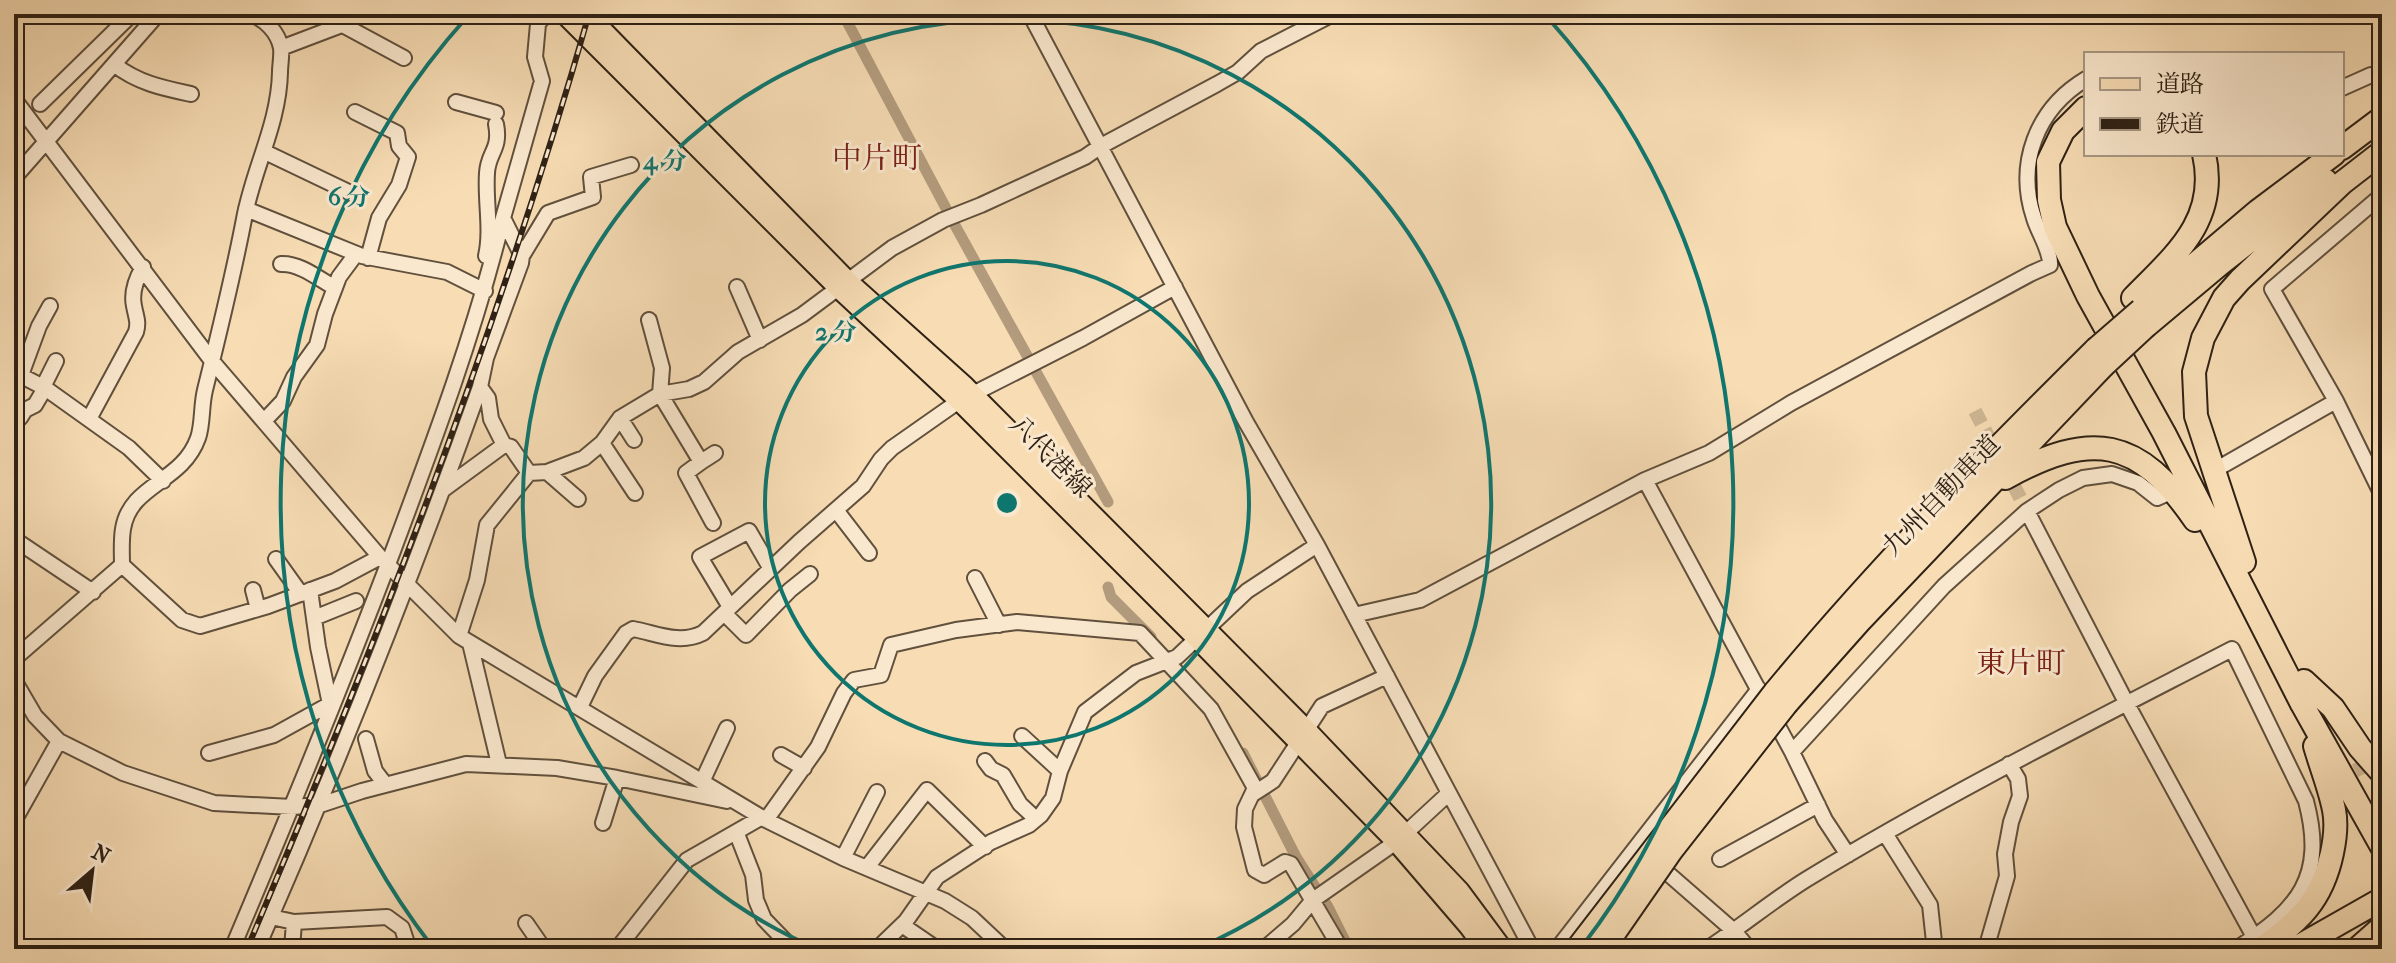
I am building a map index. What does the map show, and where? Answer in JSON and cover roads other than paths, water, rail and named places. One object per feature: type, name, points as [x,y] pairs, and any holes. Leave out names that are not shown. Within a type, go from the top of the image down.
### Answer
[{"type":"highway","points":[[2344,124],[2382,109]]},
{"type":"highway","points":[[2084,110],[2063,131],[2048,162],[2049,200],[2055,227],[2088,296],[2382,823]]},
{"type":"highway","points":[[2344,146],[2382,118]]},
{"type":"highway","points":[[2084,124],[2066,145],[2060,168],[2060,198],[2069,231],[2241,571],[2302,704],[2382,847]]},
{"type":"highway","name":"九州自動車道","points":[[2140,311],[2220,264],[2382,140]]},
{"type":"highway","points":[[2241,571],[2196,416],[2194,372],[2203,338],[2224,298],[2240,280],[2342,183],[2382,152]]},
{"type":"highway","points":[[2140,311],[2198,221],[2206,200],[2208,182],[2204,156]]},
{"type":"highway","name":"九州自動車道","points":[[1577,949],[1773,695],[1845,610],[1998,446],[2140,311],[2258,211],[2331,156]]},
{"type":"highway","name":"九州自動車道","points":[[1603,949],[1773,695],[1859,622],[1973,501],[2097,350]]},
{"type":"highway","points":[[1973,501],[2018,471],[2065,451],[2105,448],[2124,453],[2154,471],[2241,571]]},
{"type":"highway","points":[[2304,681],[2333,708],[2360,748],[2380,763]]},
{"type":"highway","points":[[2258,943],[2290,928],[2308,909],[2324,885],[2336,837],[2335,813],[2302,704]]},
{"type":"highway","points":[[2294,949],[2382,899]]},
{"type":"highway","points":[[2314,949],[2382,910]]},
{"type":"highway","points":[[2357,949],[2382,927]]},
{"type":"main road","name":"八代港線","points":[[564,14],[844,285],[966,398],[1401,837],[1460,891],[1503,949]]},
{"type":"main road","name":"八代港線","points":[[587,14],[844,285]]},
{"type":"main road","name":"八代港線","points":[[1401,837],[1485,949]]},
{"type":"street","points":[[40,104],[132,14]]},
{"type":"street","points":[[14,178],[158,14]]},
{"type":"street","points":[[14,659],[122,565],[123,528],[130,509],[139,496],[176,473],[198,439],[246,209],[280,95],[281,48],[275,33],[262,18],[250,14]]},
{"type":"street","points":[[232,949],[292,807],[384,561],[438,430],[542,81],[535,57],[538,24],[545,14]]},
{"type":"street","points":[[1030,14],[1246,422],[1317,545],[1532,949]]},
{"type":"street","points":[[499,764],[464,639],[487,525],[529,473],[547,472],[584,458],[602,443],[620,418],[660,394],[689,389],[704,382],[738,352],[802,315],[892,248],[943,220],[1085,157],[1238,72],[1261,51],[1333,14]]},
{"type":"street","points":[[281,48],[346,19],[404,58]]},
{"type":"street","points":[[86,58],[103,78]]},
{"type":"street","points":[[115,65],[131,77],[156,87],[191,94]]},
{"type":"street","points":[[2344,87],[2371,75],[2382,77]]},
{"type":"street","points":[[1354,615],[1420,600],[1645,480],[1709,453],[1791,403],[2050,265],[2051,259],[2039,236],[2029,203],[2026,182],[2028,160],[2032,143],[2052,107],[2084,80]]},
{"type":"street","points":[[14,99],[212,361],[407,587],[464,639],[764,818],[843,858],[926,892],[972,918],[1005,949]]},
{"type":"street","points":[[456,102],[496,118],[499,140],[487,169],[488,244],[482,290]]},
{"type":"street","points":[[265,420],[283,401],[294,377],[317,345],[339,277],[362,256],[379,218],[399,185],[408,157],[399,146],[397,133],[355,112]]},
{"type":"street","points":[[14,118],[14,135]]},
{"type":"street","points":[[265,152],[357,196]]},
{"type":"street","points":[[257,949],[320,805],[407,587],[480,387],[486,358],[522,256],[548,213],[593,197],[591,177],[631,165]]},
{"type":"street","points":[[2382,195],[2272,289],[2336,401],[2382,495]]},
{"type":"street","points":[[246,209],[362,256],[447,272],[482,290]]},
{"type":"street","points":[[503,218],[522,256]]},
{"type":"street","points":[[281,264],[299,268],[335,288]]},
{"type":"street","points":[[89,419],[136,332],[138,323],[133,296],[143,267]]},
{"type":"street","points":[[737,287],[760,340]]},
{"type":"street","points":[[580,707],[595,676],[626,633],[633,629],[656,636],[695,636],[863,486],[892,448],[966,398],[1175,287]]},
{"type":"street","points":[[50,306],[18,373],[129,448],[163,481]]},
{"type":"street","points":[[649,320],[662,368],[660,394],[701,462]]},
{"type":"street","points":[[20,418],[25,410],[35,405],[56,361]]},
{"type":"street","points":[[480,387],[488,398],[491,419],[504,445],[511,447],[529,473]]},
{"type":"street","points":[[2222,466],[2336,401]]},
{"type":"street","points":[[620,418],[634,440]]},
{"type":"street","points":[[602,443],[635,493]]},
{"type":"street","points":[[444,489],[504,445]]},
{"type":"street","points":[[713,523],[686,473],[715,453]]},
{"type":"street","points":[[547,472],[578,499]]},
{"type":"street","points":[[1792,752],[1944,586],[2027,511],[2083,478],[2112,474],[2138,483],[2157,498],[2166,494]]},
{"type":"street","points":[[1645,480],[1773,695],[1792,752],[1818,805],[1848,855]]},
{"type":"street","points":[[836,510],[869,553]]},
{"type":"street","points":[[2027,511],[2127,704],[2258,943]]},
{"type":"street","points":[[771,569],[749,531],[700,557],[727,610],[746,635],[810,574]]},
{"type":"street","points":[[14,539],[93,592]]},
{"type":"street","points":[[877,949],[902,925],[937,877],[1036,819],[1053,798],[1060,771],[1085,712],[1136,673],[1169,659],[1247,591],[1317,545]]},
{"type":"street","points":[[209,753],[274,735],[330,704],[306,592],[276,559]]},
{"type":"street","points":[[122,565],[182,620],[200,626],[258,609],[384,561]]},
{"type":"street","points":[[975,578],[999,625]]},
{"type":"street","points":[[253,590],[258,609]]},
{"type":"street","points":[[314,618],[356,601]]},
{"type":"street","points":[[617,949],[687,860],[764,818],[818,747],[844,693],[854,680],[881,675],[891,645],[956,630],[1017,622],[1140,633],[1169,659],[1211,709],[1255,788],[1245,809],[1244,827],[1255,870],[1264,875],[1285,862],[1291,864],[1341,949]]},
{"type":"street","points":[[1707,949],[1804,881],[1848,855],[2009,764],[2232,649],[2311,792],[2313,852],[2309,877],[2296,900],[2258,943],[2236,949]]},
{"type":"street","points":[[1254,793],[1273,781],[1322,706],[1387,676]]},
{"type":"street","points":[[14,680],[35,716],[59,741],[123,773],[214,803],[292,807],[320,805],[381,778],[466,764],[499,764],[557,768],[617,778],[743,805]]},
{"type":"street","points":[[1557,949],[1636,849],[1773,695]]},
{"type":"street","points":[[702,782],[727,728]]},
{"type":"street","points":[[1022,736],[1060,771]]},
{"type":"street","points":[[366,739],[381,778]]},
{"type":"street","points":[[14,821],[59,741]]},
{"type":"street","points":[[781,755],[804,768]]},
{"type":"street","points":[[985,761],[997,774],[1003,775],[1020,804],[1036,819]]},
{"type":"street","points":[[1993,947],[2007,876],[2005,854],[2021,789],[2009,764]]},
{"type":"street","points":[[603,823],[617,778]]},
{"type":"street","points":[[868,866],[927,790],[985,847]]},
{"type":"street","points":[[843,858],[877,792]]},
{"type":"street","points":[[1264,949],[1293,924],[1313,900],[1401,837],[1449,793]]},
{"type":"street","points":[[1720,859],[1818,805]]},
{"type":"street","points":[[737,834],[753,875],[756,900],[764,919],[793,949]]},
{"type":"street","points":[[1886,835],[1930,905],[1937,949]]},
{"type":"street","points":[[1636,849],[1734,931],[1749,949]]},
{"type":"street","points":[[271,917],[294,922],[387,917],[402,928],[409,949]]},
{"type":"street","points":[[292,949],[294,922]]},
{"type":"street","points":[[526,923],[544,949]]},
{"type":"street","points":[[902,925],[937,949]]},
{"type":"waterway","points":[[843,14],[957,229],[1108,502]]},
{"type":"waterway","points":[[1108,587],[1111,597],[1151,637]]},
{"type":"waterway","points":[[1243,753],[1296,857],[1328,907],[1349,949]]},
{"type":"tunnel","points":[[1975,411],[2027,511]]},
{"type":"tunnel","points":[[2336,780],[2377,760]]},
{"type":"railway","points":[[247,949],[388,603],[475,370],[589,14]]},
{"type":"district","name":"中片町","points":[[877,158]]},
{"type":"district","name":"東片町","points":[[2021,663]]}]
